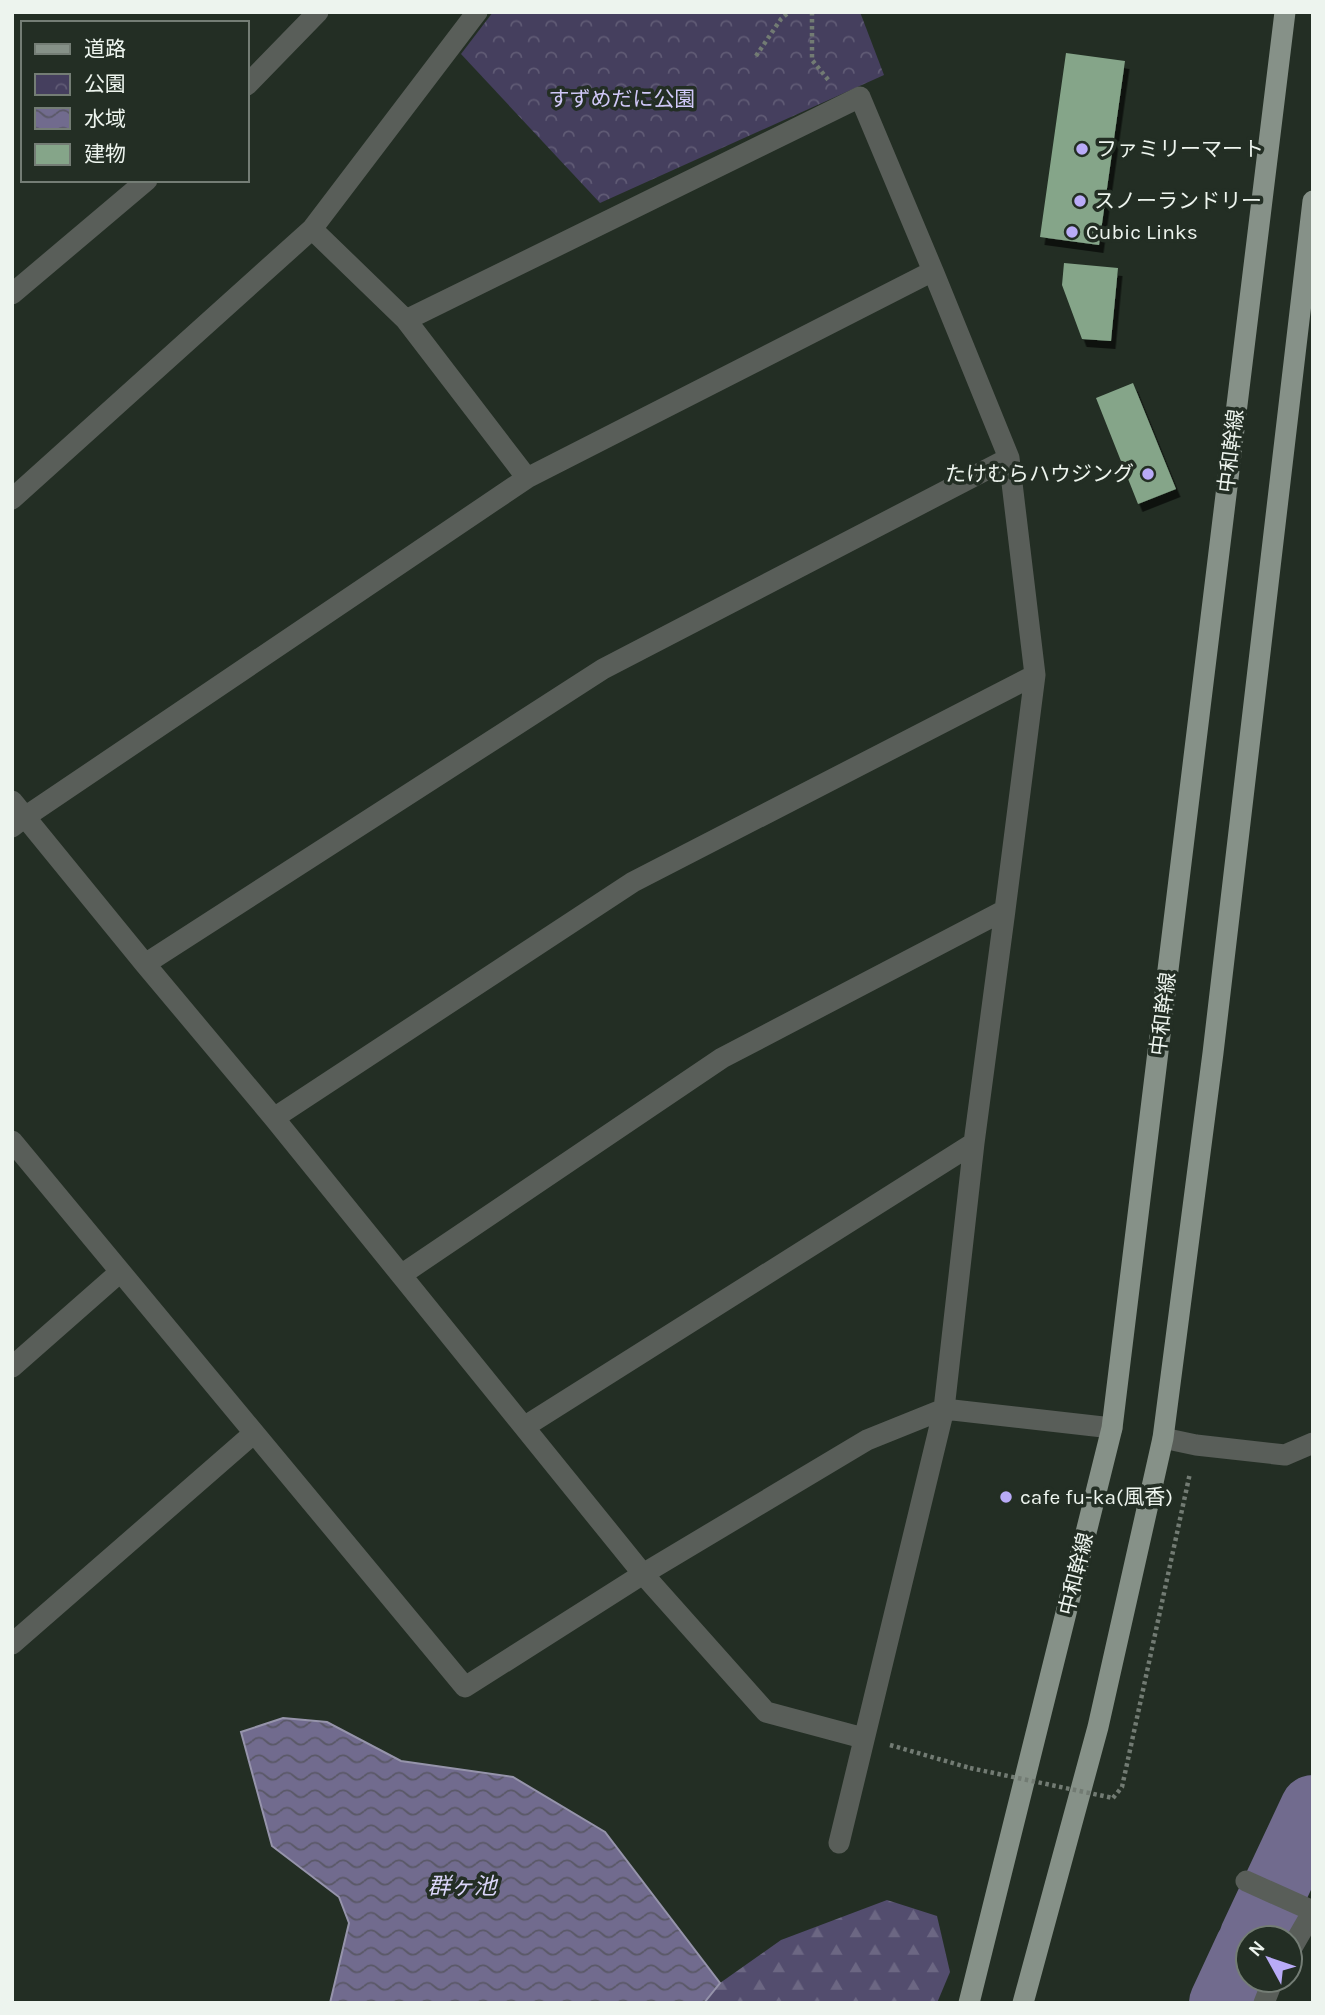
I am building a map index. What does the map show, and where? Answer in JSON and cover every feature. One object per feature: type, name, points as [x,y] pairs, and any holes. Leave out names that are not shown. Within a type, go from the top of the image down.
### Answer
[{"type":"main road","name":"中和幹線","points":[[969,2003],[1112,1428],[1285,12]]},
{"type":"main road","points":[[1023,2003],[1098,1727],[1163,1438],[1213,1054],[1313,201]]},
{"type":"street","points":[[248,84],[318,12]]},
{"type":"street","points":[[12,499],[312,229],[477,12]]},
{"type":"street","points":[[406,320],[860,97],[1009,458],[1035,675],[944,1409],[839,1843]]},
{"type":"street","points":[[12,294],[145,182]]},
{"type":"street","points":[[312,229],[406,320],[527,478]]},
{"type":"street","points":[[863,1738],[766,1712],[643,1574],[274,1118],[16,815],[527,478],[933,271]]},
{"type":"street","points":[[145,964],[603,669],[1009,458]]},
{"type":"street","points":[[274,1118],[633,882],[1035,675]]},
{"type":"street","points":[[401,1275],[722,1058],[1005,910]]},
{"type":"street","points":[[12,1141],[465,1688],[643,1574],[867,1440],[944,1409],[1112,1428]]},
{"type":"street","points":[[524,1427],[975,1143]]},
{"type":"street","points":[[12,1367],[120,1272]]},
{"type":"street","points":[[12,1644],[253,1434]]},
{"type":"street","points":[[1163,1438],[1196,1445],[1285,1455],[1313,1443]]},
{"type":"street","points":[[1246,1881],[1313,1911],[1304,1927]]},
{"type":"path","points":[[756,56],[780,19],[789,12]]},
{"type":"path","points":[[812,12],[812,60],[838,90]]},
{"type":"path","points":[[863,1738],[970,1768],[1113,1798],[1122,1787],[1196,1445]]},
{"type":"green space","name":"すずめだに公園","points":[[493,12],[860,12],[884,75],[600,203],[461,54]]},
{"type":"green space","points":[[887,1900],[937,1916],[950,1972],[937,2003],[704,2003],[720,1983],[781,1940]]},
{"type":"water","name":"群ヶ池","points":[[283,1718],[327,1722],[401,1761],[513,1777],[605,1832],[720,1983],[704,2003],[330,2003],[349,1923],[339,1897],[272,1846],[241,1732]]},
{"type":"building","name":"ファミリーマート","points":[[1066,53],[1125,61],[1099,245],[1040,237]]},
{"type":"building","points":[[1064,263],[1118,268],[1111,341],[1082,339],[1062,285]]},
{"type":"building","points":[[1133,383],[1176,489],[1138,504],[1096,398]]},
{"type":"waterway","points":[[1259,1924],[1313,1808]]},
{"type":"waterway","points":[[1222,2003],[1234,1977]]},
{"type":"place","name":"ファミリーマート","points":[[1082,149]]},
{"type":"place","name":"スノーランドリー","points":[[1080,201]]},
{"type":"place","name":"Cubic Links","points":[[1072,232]]},
{"type":"place","name":"たけむらハウジング","points":[[1148,474]]},
{"type":"place","name":"cafe fu-ka(風香)","points":[[1006,1497]]}]
